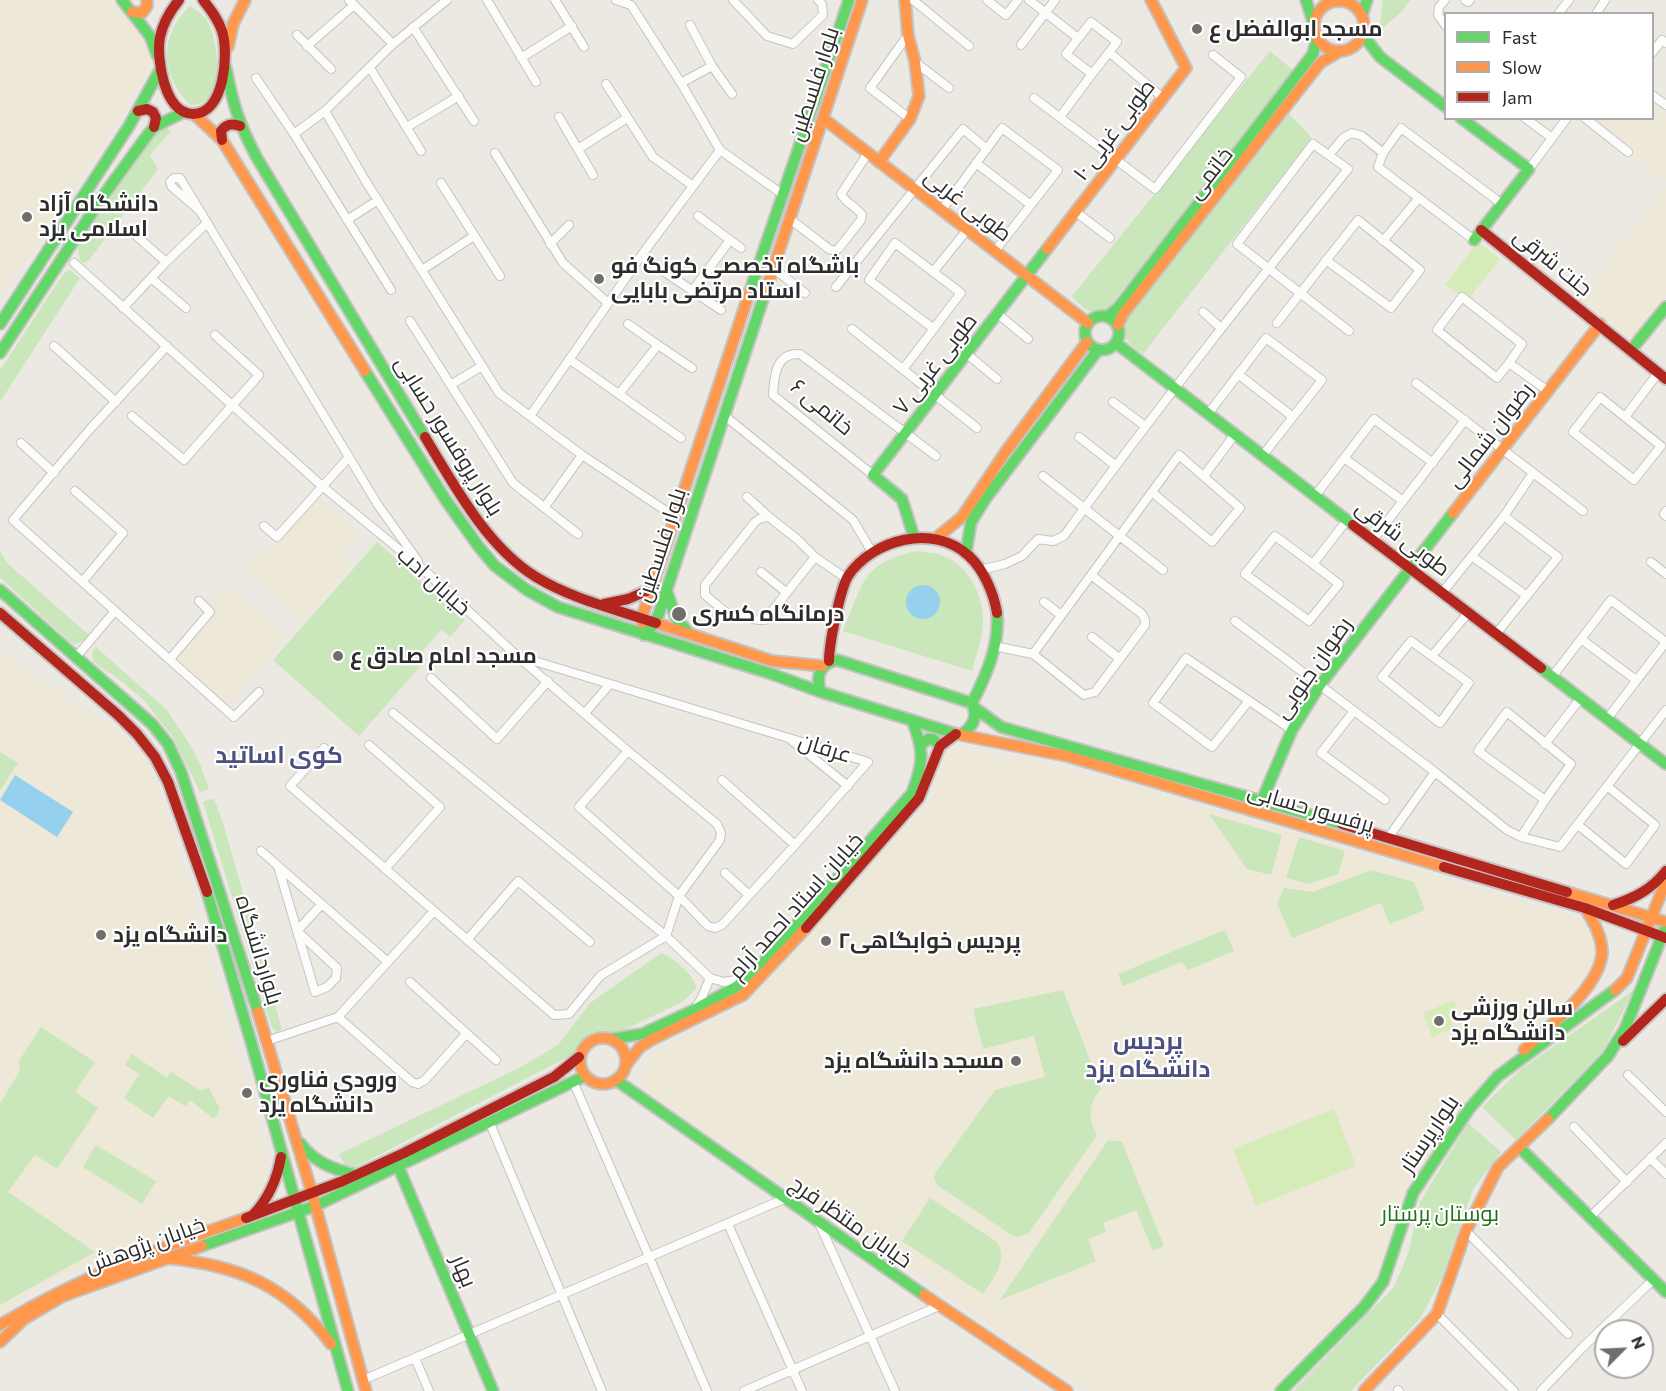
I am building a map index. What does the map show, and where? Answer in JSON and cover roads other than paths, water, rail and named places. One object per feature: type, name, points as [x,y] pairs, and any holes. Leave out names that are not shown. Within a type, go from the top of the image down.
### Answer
[{"type":"main road","points":[[122,0],[150,36],[158,56]]},
{"type":"main road","points":[[132,12],[142,13],[147,6],[147,0]]},
{"type":"main road","points":[[158,56],[162,27],[171,9],[179,0]]},
{"type":"main road","points":[[203,0],[220,25],[227,54]]},
{"type":"main road","points":[[154,127],[189,113],[205,111],[213,102],[226,68],[233,24],[245,0]]},
{"type":"main road","name":"بلوار فلسطین","points":[[644,635],[642,617],[651,589],[849,0]]},
{"type":"main road","name":"بلوار فلسطین","points":[[644,635],[656,622],[862,0]]},
{"type":"main road","points":[[879,162],[910,119],[919,96],[915,62],[908,35],[905,0]]},
{"type":"main road","name":"طوبی غربی ۱۰","points":[[1027,276],[1186,68],[1151,0]]},
{"type":"main road","points":[[1306,0],[1315,32],[1326,47],[1362,51],[1380,57]]},
{"type":"main road","points":[[1312,0],[1329,3]]},
{"type":"main road","points":[[1345,50],[1360,40],[1363,34],[1362,15],[1367,0]]},
{"type":"main road","points":[[1315,32],[1318,13],[1329,3],[1349,1],[1362,15]]},
{"type":"main road","name":"خاتمی","points":[[1108,316],[1118,308],[1313,54],[1315,32]]},
{"type":"main road","points":[[1363,34],[1380,57],[1444,105]]},
{"type":"main road","name":"خاتمی","points":[[1118,325],[1123,314],[1320,63],[1345,50]]},
{"type":"main road","name":"بلوار پروفسور حسابی","points":[[158,56],[164,85],[174,103],[222,140],[445,499],[495,566],[527,590],[558,607],[912,720]]},
{"type":"main road","name":"بلوار پروفسور حسابی","points":[[226,68],[232,102],[240,126],[274,188],[450,479],[483,528],[509,555],[534,576],[569,594],[598,604],[772,662],[798,665],[826,663]]},
{"type":"main road","points":[[0,324],[138,111],[160,70]]},
{"type":"main road","points":[[0,353],[103,196],[154,127],[157,121],[155,112],[145,108],[138,111]]},
{"type":"main road","name":"طوبی غربی","points":[[824,119],[1088,322]]},
{"type":"main road","points":[[1464,120],[1528,169]]},
{"type":"main road","points":[[222,140],[220,131],[226,125],[233,123],[240,126]]},
{"type":"main road","name":"جنت شرقی","points":[[1474,240],[1528,169]]},
{"type":"main road","name":"جنت شرقی","points":[[1481,230],[1662,376]]},
{"type":"main road","name":"طوبی غربی ۷","points":[[873,475],[1027,276]]},
{"type":"main road","points":[[1631,350],[1666,308]]},
{"type":"main road","points":[[1097,316],[1108,316],[1118,325],[1119,334],[1116,343],[1108,349],[1098,350],[1087,342],[1084,332],[1088,322],[1097,316]]},
{"type":"main road","name":"رضوان شمالی","points":[[1410,569],[1600,324]]},
{"type":"main road","points":[[934,539],[962,517],[1087,342]]},
{"type":"main road","name":"طوبی شرقی","points":[[1116,343],[1666,764]]},
{"type":"main road","points":[[966,553],[971,522],[986,498],[1098,350]]},
{"type":"main road","name":"خاتمی ۶","points":[[873,475],[902,499],[914,537]]},
{"type":"main road","points":[[821,692],[818,678],[826,663],[828,646],[847,579],[855,567],[872,552],[889,543],[914,537],[934,539],[966,553],[980,570],[993,595],[998,619],[994,646],[973,705],[974,721],[971,727],[940,746],[933,739],[928,739],[921,745],[912,720]]},
{"type":"main road","name":"رضوان جنوبی","points":[[1262,800],[1292,730],[1320,685],[1410,569]]},
{"type":"main road","points":[[598,604],[621,602],[651,589]]},
{"type":"main road","points":[[666,589],[676,620],[693,636]]},
{"type":"main road","name":"بلواردانشگاه","points":[[0,590],[152,724],[168,744],[181,772],[267,1041],[365,1386]]},
{"type":"main road","name":"بلواردانشگاه","points":[[0,613],[137,734],[155,757],[168,782],[206,888],[296,1199],[348,1391]]},
{"type":"main road","points":[[826,663],[837,660],[973,705]]},
{"type":"main road","name":"پرفسور حسابی","points":[[973,705],[1001,727],[1262,800],[1666,922]]},
{"type":"main road","name":"پرفسور حسابی","points":[[912,720],[999,744],[1067,756],[1585,908],[1664,937]]},
{"type":"main road","name":"خیابان استاد احمد آرام","points":[[612,1039],[642,1034],[694,1010],[736,987],[749,977],[912,793],[920,776],[924,755],[921,745]]},
{"type":"main road","name":"خیابان استاد احمد آرام","points":[[626,1065],[640,1047],[651,1040],[743,995],[796,939],[919,798],[940,746]]},
{"type":"main road","points":[[1613,905],[1652,888],[1666,871]]},
{"type":"main road","name":"بلوارپرستار","points":[[1281,1391],[1364,1307],[1383,1282],[1413,1193],[1469,1109],[1497,1076],[1622,984],[1630,972],[1666,881]]},
{"type":"main road","points":[[1497,1076],[1592,983],[1600,969],[1603,953],[1599,936],[1585,908]]},
{"type":"main road","points":[[216,926],[230,921]]},
{"type":"main road","points":[[1608,1056],[1625,1029],[1664,937],[1666,922]]},
{"type":"main road","points":[[1622,984],[1637,982],[1640,984],[1641,991]]},
{"type":"main road","points":[[1364,1391],[1437,1314],[1466,1231],[1498,1167],[1558,1110],[1608,1056],[1666,999]]},
{"type":"main road","points":[[602,1037],[612,1039],[622,1047],[626,1056],[626,1065],[623,1073],[616,1080],[600,1084],[585,1076],[580,1067],[579,1057],[583,1047],[591,1040],[602,1037]]},
{"type":"main road","points":[[312,1194],[356,1175],[554,1077],[579,1057]]},
{"type":"main road","points":[[315,1206],[585,1076]]},
{"type":"main road","name":"خیابان منتظر فرج","points":[[616,1080],[939,1306],[1067,1391]]},
{"type":"main road","points":[[292,1131],[306,1152],[317,1162],[356,1175]]},
{"type":"main road","points":[[1519,1147],[1666,1292]]},
{"type":"main road","points":[[254,1215],[270,1196],[275,1185],[282,1150]]},
{"type":"main road","name":"بهار","points":[[398,1166],[493,1391]]},
{"type":"main road","name":"خیابان پژوهش","points":[[0,1325],[32,1303],[156,1249],[312,1194]]},
{"type":"main road","name":"خیابان پژوهش","points":[[0,1342],[24,1319],[63,1296],[315,1206]]},
{"type":"main road","points":[[166,1258],[217,1266],[243,1274],[276,1289],[309,1315],[339,1356]]},
{"type":"street","points":[[294,134],[325,111],[436,3],[447,0]]},
{"type":"street","points":[[487,0],[536,81]]},
{"type":"street","points":[[555,0],[584,46]]},
{"type":"street","points":[[616,0],[631,4],[720,150],[782,194]]},
{"type":"street","points":[[733,0],[766,36],[794,44],[823,15],[822,4],[818,0]]},
{"type":"street","points":[[987,0],[1006,15],[1018,0]]},
{"type":"street","points":[[1029,0],[1078,38]]},
{"type":"street","points":[[1021,45],[1055,0]]},
{"type":"street","points":[[1444,23],[1438,15],[1439,7],[1445,0]]},
{"type":"street","points":[[1465,0],[1468,2],[1470,0]]},
{"type":"street","points":[[307,45],[351,2],[393,44]]},
{"type":"street","points":[[918,2],[969,46]]},
{"type":"street","points":[[1060,117],[1117,42],[1091,22],[1066,54],[1092,74]]},
{"type":"street","points":[[521,58],[572,26]]},
{"type":"street","points":[[690,26],[712,66],[732,94]]},
{"type":"street","points":[[413,27],[474,121]]},
{"type":"street","points":[[297,35],[332,69]]},
{"type":"street","points":[[908,35],[870,87],[910,119]]},
{"type":"street","points":[[1109,52],[1163,98]]},
{"type":"street","points":[[1034,98],[1155,189],[1241,77],[1213,55]]},
{"type":"street","points":[[915,62],[949,88]]},
{"type":"street","points":[[681,83],[712,66]]},
{"type":"street","points":[[370,69],[421,151]]},
{"type":"street","points":[[256,78],[294,134],[391,290]]},
{"type":"street","points":[[606,84],[653,157],[693,186]]},
{"type":"street","points":[[406,127],[459,96]]},
{"type":"street","points":[[1654,96],[1666,105]]},
{"type":"street","points":[[325,111],[499,393],[582,455],[675,517]]},
{"type":"street","points":[[559,117],[593,175]]},
{"type":"street","points":[[578,148],[627,118]]},
{"type":"street","points":[[1528,120],[1552,138]]},
{"type":"street","points":[[1528,169],[1566,120]]},
{"type":"street","points":[[1588,120],[1628,152]]},
{"type":"street","points":[[942,210],[1002,128],[1058,170],[995,251]]},
{"type":"street","points":[[1474,240],[1378,167],[1383,153],[1401,128],[1502,204]]},
{"type":"street","points":[[836,287],[963,129],[987,148]]},
{"type":"street","points":[[1329,155],[1343,138],[1352,133],[1362,136],[1383,153]]},
{"type":"street","points":[[980,570],[1005,564],[1022,555],[1038,539],[1053,541],[1064,536],[1174,387],[1221,328],[1269,268],[1348,169],[1313,144],[1237,244],[1269,268],[1349,331]]},
{"type":"street","points":[[530,416],[641,256],[720,150]]},
{"type":"street","points":[[495,153],[563,263],[608,303]]},
{"type":"street","points":[[790,219],[829,249],[835,251],[839,248],[851,234],[862,215],[843,199],[841,194],[868,153]]},
{"type":"street","points":[[976,163],[1031,205]]},
{"type":"street","points":[[180,178],[348,457],[378,505],[424,570]]},
{"type":"street","points":[[441,183],[500,276]]},
{"type":"street","points":[[1383,241],[1418,199]]},
{"type":"street","points":[[347,220],[378,200]]},
{"type":"street","points":[[1076,212],[1110,238]]},
{"type":"street","points":[[698,216],[741,248]]},
{"type":"street","points":[[1277,323],[1300,293],[1326,260],[1358,220],[1420,270],[1391,308],[1326,260]]},
{"type":"street","points":[[123,308],[207,223]]},
{"type":"street","points":[[550,244],[570,225]]},
{"type":"street","points":[[933,272],[967,230]]},
{"type":"street","points":[[131,231],[166,262]]},
{"type":"street","points":[[422,270],[474,236]]},
{"type":"street","points":[[53,271],[74,263],[71,248],[74,239]]},
{"type":"street","points":[[693,290],[729,240]]},
{"type":"street","points":[[903,369],[934,329],[961,293],[895,243],[869,280],[934,329]]},
{"type":"street","points":[[641,256],[722,310]]},
{"type":"street","name":"خیابان ادب","points":[[74,263],[322,486],[424,570],[516,655],[717,824],[721,833],[720,840],[679,896],[666,936]]},
{"type":"street","points":[[773,268],[806,293]]},
{"type":"street","points":[[151,278],[186,308]]},
{"type":"street","points":[[1462,297],[1522,344],[1509,363],[1497,378],[1437,330],[1462,297]]},
{"type":"street","points":[[1203,312],[1221,328]]},
{"type":"street","points":[[998,314],[1028,339]]},
{"type":"street","points":[[410,321],[513,483],[578,534]]},
{"type":"street","points":[[628,324],[692,368]]},
{"type":"street","points":[[852,328],[977,428]]},
{"type":"street","points":[[132,416],[184,460],[259,375],[215,335]]},
{"type":"street","points":[[1208,414],[1266,338],[1322,380],[1263,455]]},
{"type":"street","points":[[619,394],[658,345]]},
{"type":"street","points":[[54,346],[116,402]]},
{"type":"street","points":[[166,346],[13,520],[234,717],[259,692]]},
{"type":"street","name":"خاتمی ۶","points":[[873,475],[773,395],[776,370],[783,358],[792,353],[800,354],[906,433]]},
{"type":"street","points":[[967,354],[997,379]]},
{"type":"street","points":[[569,359],[681,438]]},
{"type":"street","points":[[1509,363],[1548,391]]},
{"type":"street","points":[[452,384],[482,366]]},
{"type":"street","points":[[1238,374],[1293,417]]},
{"type":"street","points":[[1625,417],[1662,376]]},
{"type":"street","points":[[1416,383],[1583,511]]},
{"type":"street","points":[[1600,397],[1625,417],[1661,446],[1634,480],[1573,432],[1600,397]]},
{"type":"street","points":[[1113,402],[1145,426]]},
{"type":"street","points":[[725,416],[853,520],[872,552]]},
{"type":"street","points":[[1315,496],[1374,419],[1433,463]]},
{"type":"street","points":[[1373,540],[1465,420]]},
{"type":"street","points":[[906,433],[936,456]]},
{"type":"street","points":[[1204,476],[1235,434]]},
{"type":"street","points":[[1079,437],[1116,466]]},
{"type":"street","points":[[21,443],[54,473]]},
{"type":"street","points":[[543,508],[582,455]]},
{"type":"street","points":[[1033,654],[1179,455],[1240,508],[1212,542],[1153,493]]},
{"type":"street","points":[[264,526],[276,537],[348,457]]},
{"type":"street","points":[[1344,458],[1403,501]]},
{"type":"street","points":[[1442,593],[1473,557],[1533,473]]},
{"type":"street","points":[[1043,476],[1163,570]]},
{"type":"street","points":[[75,491],[123,533],[83,581]]},
{"type":"street","points":[[747,497],[797,538],[815,557],[847,579]]},
{"type":"street","points":[[1666,511],[1664,514],[1666,516]]},
{"type":"street","points":[[1496,634],[1558,557],[1504,516]]},
{"type":"street","points":[[769,517],[755,522],[705,585],[705,595],[728,614],[759,620],[768,617],[815,557]]},
{"type":"street","points":[[1313,564],[1347,520]]},
{"type":"street","points":[[1275,536],[1313,564],[1339,584],[1309,621],[1245,574],[1275,536]]},
{"type":"street","points":[[1473,557],[1527,596]]},
{"type":"street","points":[[1651,562],[1666,574]]},
{"type":"street","points":[[761,572],[787,593]]},
{"type":"street","points":[[994,646],[1033,654],[1084,695],[1095,692],[1145,625],[1145,620],[1142,614],[1091,575]]},
{"type":"street","points":[[1552,677],[1611,600],[1666,642],[1607,719]]},
{"type":"street","points":[[170,658],[210,612],[199,602]]},
{"type":"street","points":[[1044,602],[1061,615]]},
{"type":"street","points":[[77,656],[115,611]]},
{"type":"street","points":[[1432,656],[1468,613]]},
{"type":"street","points":[[1235,621],[1435,772],[1507,831],[1560,847],[1666,710]]},
{"type":"street","points":[[1092,637],[1120,659]]},
{"type":"street","points":[[1581,639],[1636,680]]},
{"type":"street","points":[[1411,641],[1432,656],[1469,683],[1440,723],[1382,677],[1411,641]]},
{"type":"street","name":"عرفان","points":[[516,655],[868,762],[722,925],[715,928],[708,926],[679,896]]},
{"type":"street","points":[[1248,702],[1212,747],[1153,703],[1186,658],[1292,730]]},
{"type":"street","points":[[431,678],[497,739],[548,681]]},
{"type":"street","points":[[585,713],[610,684]]},
{"type":"street","points":[[1545,744],[1580,699]]},
{"type":"street","points":[[1354,711],[1321,753],[1385,800]]},
{"type":"street","points":[[1521,837],[1571,764],[1507,712],[1478,751],[1545,800]]},
{"type":"street","points":[[393,713],[666,936],[710,978],[724,982],[749,977]]},
{"type":"street","points":[[786,736],[848,786]]},
{"type":"street","points":[[369,746],[440,807],[385,869]]},
{"type":"street","points":[[324,748],[290,786],[554,1016],[569,1014],[600,976],[666,936]]},
{"type":"street","points":[[628,751],[579,807],[679,896]]},
{"type":"street","points":[[1388,838],[1435,772]]},
{"type":"street","points":[[722,780],[795,845]]},
{"type":"street","points":[[1578,825],[1626,864],[1655,825],[1607,786]]},
{"type":"street","points":[[261,851],[388,962]]},
{"type":"street","points":[[278,866],[297,931],[315,992],[327,987],[336,978],[337,968],[297,931]]},
{"type":"street","points":[[725,873],[748,894]]},
{"type":"street","points":[[467,940],[518,881],[590,942]]},
{"type":"street","points":[[297,931],[322,904]]},
{"type":"street","points":[[267,1041],[338,1017],[434,911]]},
{"type":"street","points":[[694,1010],[710,978]]},
{"type":"street","points":[[410,982],[496,1060]]},
{"type":"street","points":[[338,1017],[412,1082],[418,1084],[466,1034]]},
{"type":"street","points":[[1628,1075],[1666,1112]]},
{"type":"street","points":[[573,1081],[707,1391]]},
{"type":"street","points":[[489,1121],[602,1391]]},
{"type":"street","points":[[1574,1127],[1627,1182]]},
{"type":"street","points":[[1590,1217],[1666,1143]]},
{"type":"street","points":[[1650,1158],[1666,1174]]},
{"type":"street","points":[[365,1386],[415,1358],[784,1199]]},
{"type":"street","points":[[819,1223],[895,1391]]},
{"type":"street","points":[[728,1224],[802,1391]]},
{"type":"street","points":[[1466,1231],[1568,1334]]},
{"type":"street","points":[[1541,1391],[1653,1280]]},
{"type":"street","points":[[744,1391],[939,1306]]},
{"type":"street","points":[[1437,1314],[1514,1391]]},
{"type":"street","points":[[415,1358],[429,1391]]},
{"type":"water","points":[[923,585],[935,590],[940,602],[935,614],[923,619],[911,614],[906,602],[911,590]]},
{"type":"water","points":[[15,775],[73,812],[57,837],[0,800]]},
{"type":"place","name":"مسجد ابوالفضل ع","points":[[1197,29]]},
{"type":"place","name":"دانشگاه آزاد اسلامی یزد","points":[[27,217]]},
{"type":"place","name":"باشگاه تخصصی کونگ فو استاد مرتضی بابایی","points":[[599,279]]},
{"type":"place","name":"درمانگاه کسری","points":[[679,614]]},
{"type":"place","name":"مسجد امام صادق ع","points":[[338,656]]},
{"type":"place","name":"دانشگاه یزد","points":[[101,935]]},
{"type":"place","name":"پردیس خوابگاهی٢","points":[[826,941]]},
{"type":"place","name":"سالن ورزشی دانشگاه یزد","points":[[1439,1021]]},
{"type":"place","name":"مسجد دانشگاه یزد","points":[[1016,1061]]},
{"type":"place","name":"ورودی فناوری دانشگاه یزد","points":[[247,1093]]},
{"type":"district","name":"کوی اساتید","points":[[279,755]]},
{"type":"district","name":"پردیس دانشگاه یزد","points":[[1148,1055]]},
{"type":"park label","name":"بوستان پرستار","points":[[1440,1214]]}]
